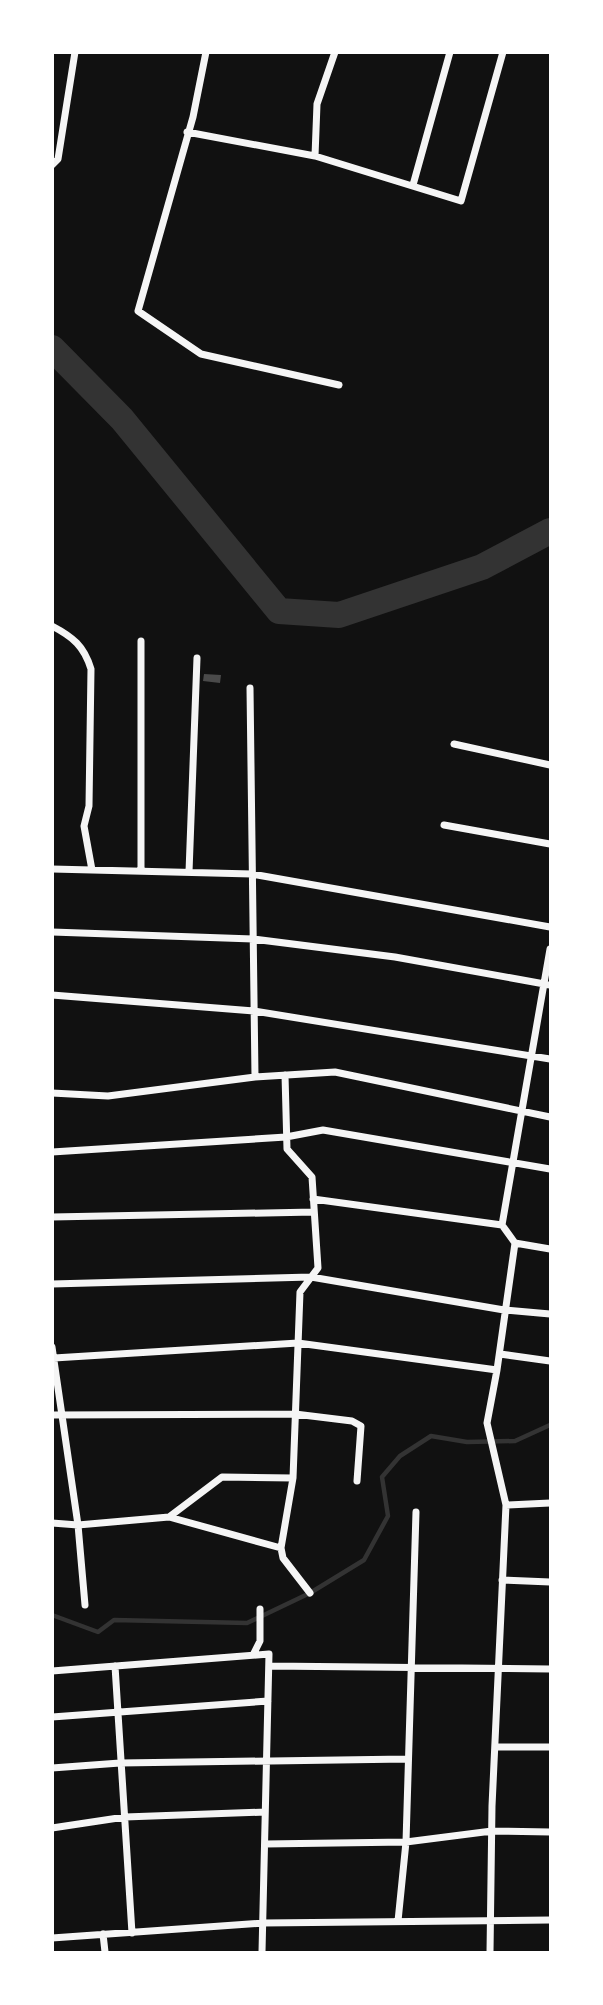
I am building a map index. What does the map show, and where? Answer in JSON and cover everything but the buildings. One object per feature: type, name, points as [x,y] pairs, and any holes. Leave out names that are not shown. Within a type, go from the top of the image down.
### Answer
[{"type":"street","points":[[52,165],[58,159],[75,52]]},
{"type":"street","points":[[206,52],[138,312],[201,354],[339,385]]},
{"type":"street","points":[[315,156],[317,104],[335,52]]},
{"type":"street","points":[[412,185],[450,52]]},
{"type":"street","points":[[187,132],[315,156],[461,201],[503,52]]},
{"type":"street","points":[[52,626],[73,637],[86,652],[91,669],[89,806],[84,826],[92,870]]},
{"type":"street","points":[[141,642],[141,872]]},
{"type":"street","points":[[189,872],[197,658]]},
{"type":"street","points":[[250,688],[255,1077]]},
{"type":"street","points":[[454,744],[551,765]]},
{"type":"street","points":[[444,825],[551,844]]},
{"type":"street","points":[[52,869],[253,874],[551,927]]},
{"type":"street","points":[[52,932],[253,939],[395,957],[547,984]]},
{"type":"street","points":[[502,1225],[547,984],[551,949]]},
{"type":"street","points":[[52,995],[254,1011],[551,1059]]},
{"type":"street","points":[[52,1093],[108,1096],[255,1077],[335,1072],[551,1117]]},
{"type":"street","points":[[285,1075],[286,1149],[312,1177],[318,1269],[300,1292],[293,1478],[281,1548],[283,1558],[310,1593]]},
{"type":"street","points":[[52,1152],[286,1137],[323,1130],[551,1169]]},
{"type":"street","points":[[313,1199],[502,1225],[515,1242],[551,1249]]},
{"type":"street","points":[[52,1217],[314,1212]]},
{"type":"street","points":[[490,1952],[495,1747],[506,1504],[487,1423],[498,1370],[515,1242]]},
{"type":"street","points":[[52,1284],[311,1277],[505,1310],[551,1314]]},
{"type":"street","points":[[54,1358],[298,1343],[498,1370]]},
{"type":"street","points":[[52,1347],[57,1415],[78,1525],[85,1605]]},
{"type":"street","points":[[500,1354],[551,1361]]},
{"type":"street","points":[[57,1415],[295,1414],[352,1421],[361,1426],[357,1481]]},
{"type":"street","points":[[169,1517],[222,1477],[293,1478]]},
{"type":"street","points":[[506,1504],[551,1503]]},
{"type":"street","points":[[398,1921],[406,1842],[406,1759],[416,1512]]},
{"type":"street","points":[[52,1523],[78,1525],[169,1517],[281,1548]]},
{"type":"street","points":[[502,1580],[551,1582]]},
{"type":"street","points":[[253,1656],[260,1641],[260,1609]]},
{"type":"street","points":[[52,1671],[269,1654],[262,1952]]},
{"type":"street","points":[[114,1666],[132,1933]]},
{"type":"street","points":[[269,1667],[498,1671],[551,1669]]},
{"type":"street","points":[[52,1717],[268,1701]]},
{"type":"street","points":[[495,1747],[551,1747]]},
{"type":"street","points":[[52,1768],[120,1763],[406,1759]]},
{"type":"street","points":[[52,1828],[125,1817],[265,1812]]},
{"type":"street","points":[[265,1844],[406,1842],[492,1831],[551,1832]]},
{"type":"street","points":[[52,1938],[263,1923],[551,1920]]},
{"type":"street","points":[[103,1934],[105,1952]]},
{"type":"waterway","points":[[52,348],[122,419],[279,611],[339,615],[482,567],[550,531]]},
{"type":"waterway","points":[[52,1615],[98,1632],[114,1620],[247,1623],[310,1593],[364,1560],[388,1516],[382,1477],[400,1456],[431,1436],[467,1442],[515,1441],[550,1425]]}]
